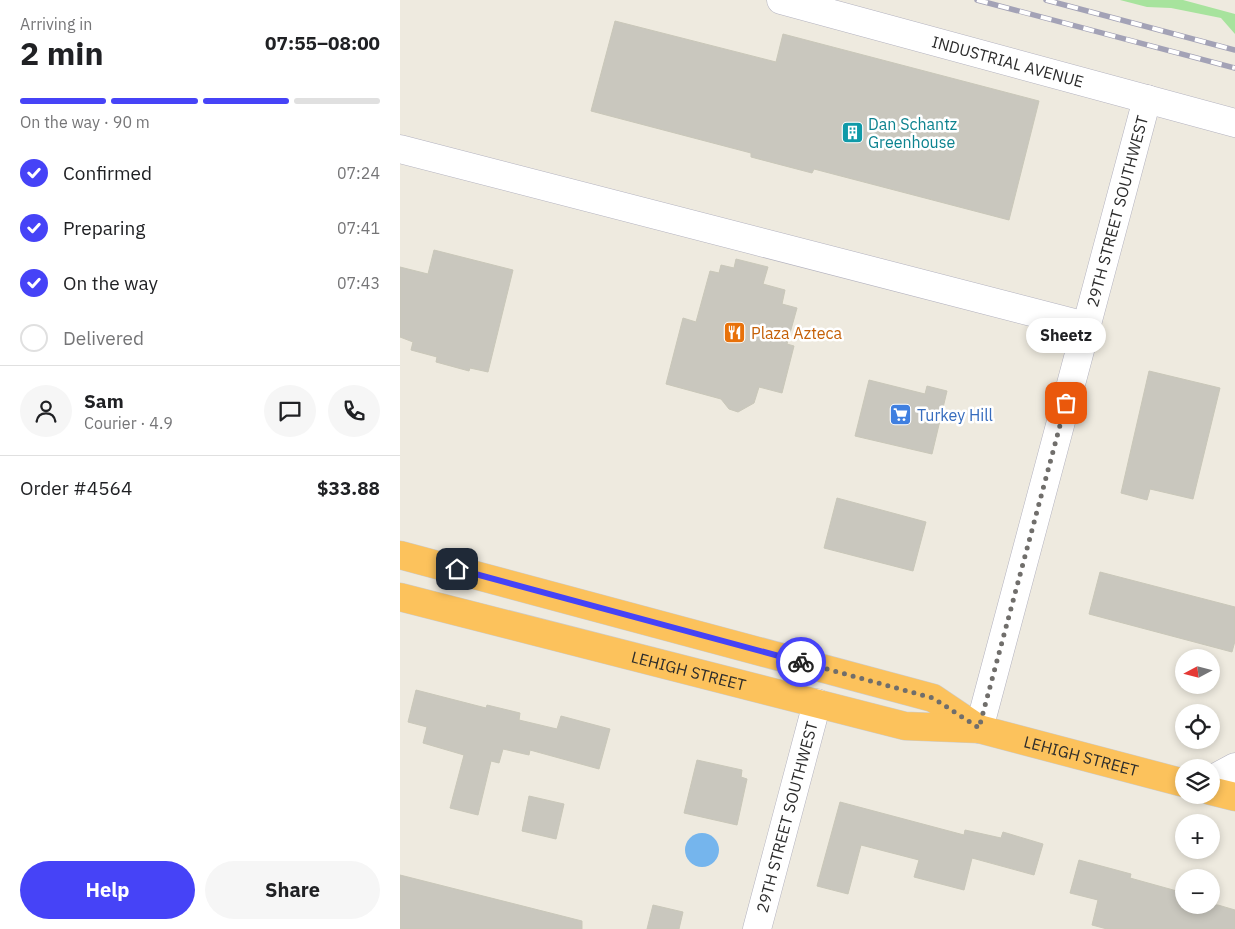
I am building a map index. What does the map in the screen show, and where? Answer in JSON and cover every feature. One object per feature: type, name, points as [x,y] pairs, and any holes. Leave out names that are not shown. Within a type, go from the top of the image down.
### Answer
[{"type":"highway","points":[[400,542],[495,579]]},
{"type":"highway","name":"LEHIGH STREET","points":[[400,554],[933,698],[979,728]]},
{"type":"highway","name":"LEHIGH STREET","points":[[400,597],[904,726],[979,728],[1175,781]]},
{"type":"highway","points":[[1220,793],[1235,797]]},
{"type":"street","name":"INDUSTRIAL AVENUE","points":[[781,0],[1235,123]]},
{"type":"street","name":"29TH STREET SOUTHWEST","points":[[979,728],[1147,99]]},
{"type":"street","points":[[400,149],[1086,326]]},
{"type":"street","name":"29TH STREET SOUTHWEST","points":[[757,929],[817,703]]},
{"type":"street","points":[[1220,775],[1235,767]]},
{"type":"green space","points":[[1120,0],[1183,0],[1235,14],[1235,34],[1221,18],[1171,8],[1147,7]]},
{"type":"water","points":[[702,833],[714,838],[719,850],[714,862],[702,867],[690,862],[685,850],[690,838]]},
{"type":"building","name":"Dan Schantz Greenhouse","points":[[615,21],[776,62],[783,34],[1039,101],[1009,220],[814,169],[812,173],[751,157],[751,153],[591,111]]},
{"type":"building","points":[[434,250],[513,270],[488,372],[470,368],[469,371],[436,362],[437,357],[411,350],[413,342],[400,337],[400,267],[428,274]]},
{"type":"building","name":"Plaza Azteca","points":[[736,259],[768,267],[763,284],[785,290],[782,304],[797,308],[787,344],[794,346],[782,393],[759,387],[754,403],[738,412],[729,409],[721,399],[666,384],[683,318],[696,322],[710,271],[719,273],[721,265],[734,268]]},
{"type":"building","points":[[1149,371],[1220,388],[1193,499],[1150,489],[1147,500],[1121,493]]},
{"type":"building","name":"Turkey Hill","points":[[869,380],[925,394],[927,386],[947,391],[932,454],[855,436]]},
{"type":"building","points":[[837,498],[926,522],[913,571],[824,548]]},
{"type":"building","points":[[1100,572],[1235,607],[1235,641],[1232,652],[1089,614]]},
{"type":"building","points":[[416,690],[486,708],[487,705],[520,713],[519,720],[557,729],[561,716],[610,729],[599,769],[530,750],[529,755],[503,749],[499,763],[491,761],[478,815],[450,808],[464,755],[423,743],[427,727],[408,722]]},
{"type":"building","points":[[697,760],[742,770],[741,777],[747,779],[737,825],[684,813]]},
{"type":"building","points":[[529,796],[564,804],[556,839],[522,831]]},
{"type":"building","points":[[840,802],[964,835],[965,830],[1001,838],[1003,832],[1043,844],[1034,875],[972,858],[964,890],[914,877],[919,860],[861,845],[848,894],[817,886]]},
{"type":"building","points":[[1079,860],[1131,874],[1130,878],[1175,890],[1175,914],[1220,914],[1220,906],[1235,910],[1235,929],[1107,929],[1092,925],[1098,900],[1070,893]]},
{"type":"building","points":[[400,875],[582,921],[582,929],[400,929]]},
{"type":"building","points":[[653,905],[683,912],[679,929],[647,929]]},
{"type":"railway","points":[[977,0],[1235,68]]},
{"type":"railway","points":[[1046,0],[1235,50]]},
{"type":"way so far","points":[[801,662],[933,698],[979,728],[1066,403]]},
{"type":"place","name":"Dan Schantz Greenhouse","points":[[852,133]]},
{"type":"place","name":"Plaza Azteca","points":[[735,333]]},
{"type":"place","name":"Sheetz","points":[[1066,403]]},
{"type":"place","name":"Turkey Hill","points":[[901,415]]},
{"type":"route","points":[[457,569],[801,662]]}]
